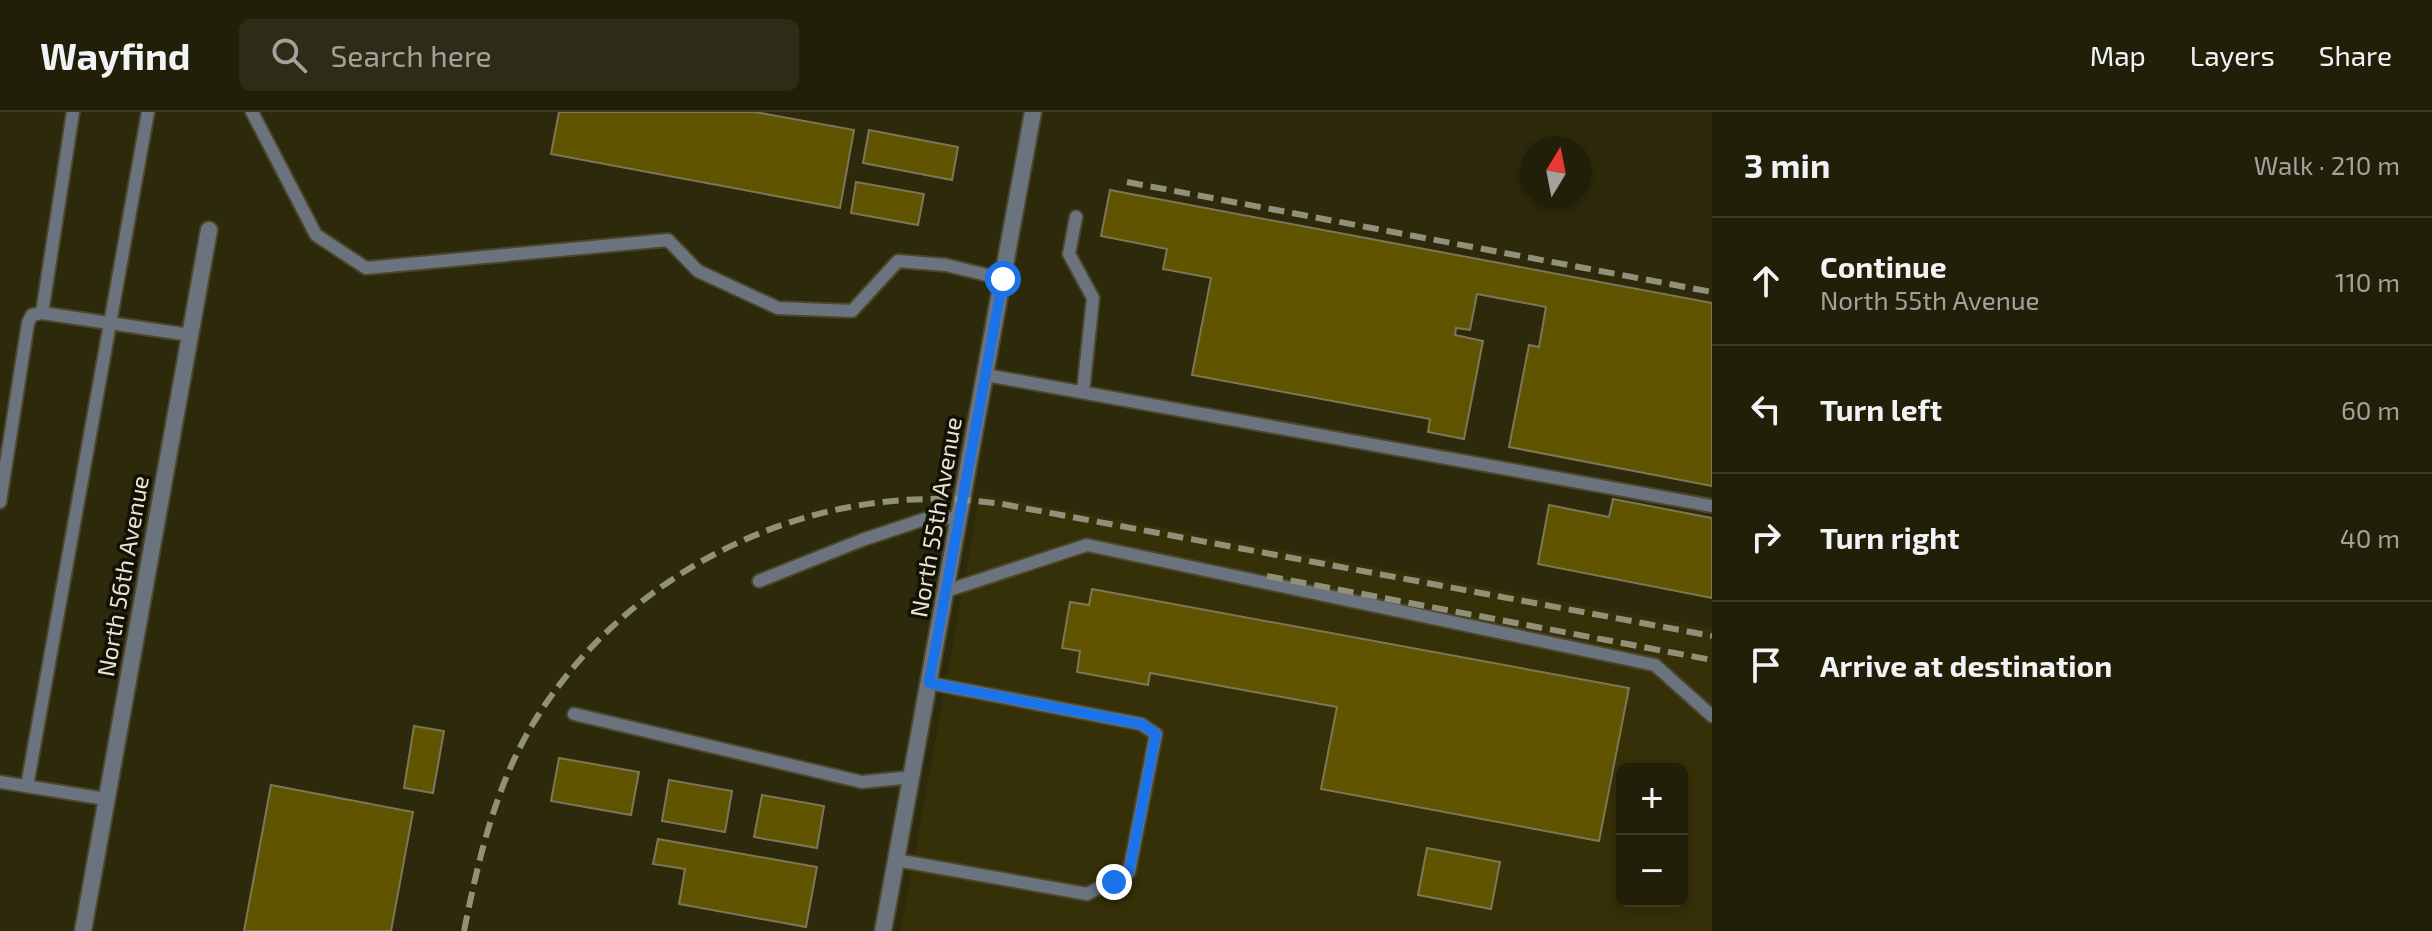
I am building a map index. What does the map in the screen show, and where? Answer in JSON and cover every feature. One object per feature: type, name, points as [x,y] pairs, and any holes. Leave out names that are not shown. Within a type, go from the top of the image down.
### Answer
[{"type":"street","name":"North 55th Avenue","points":[[883,931],[1033,112]]},
{"type":"street","name":"North 56th Avenue","points":[[83,931],[209,230]]},
{"type":"lane","points":[[42,313],[73,112]]},
{"type":"lane","points":[[27,786],[148,112]]},
{"type":"lane","points":[[252,112],[316,235],[366,268],[668,240],[698,271],[778,308],[852,311],[898,261],[946,265],[1003,279]]},
{"type":"lane","points":[[1076,217],[1069,254],[1093,298],[1083,392]]},
{"type":"lane","points":[[0,502],[28,323],[32,315],[42,313],[190,335]]},
{"type":"lane","points":[[986,375],[1712,506]]},
{"type":"lane","points":[[759,581],[862,540],[928,518],[960,518]]},
{"type":"lane","points":[[946,591],[1087,545],[1655,665],[1712,716]]},
{"type":"lane","points":[[896,860],[1087,894],[1114,882],[1129,872],[1156,734],[1141,724],[929,683]]},
{"type":"lane","points":[[574,714],[862,782],[912,777]]},
{"type":"lane","points":[[0,782],[106,799]]},
{"type":"shaded area","points":[[980,494],[1712,629],[1712,931],[901,931]]},
{"type":"building","points":[[559,112],[755,112],[854,130],[840,208],[551,154]]},
{"type":"building","points":[[869,130],[958,147],[952,180],[863,163]]},
{"type":"building","points":[[856,182],[924,194],[918,225],[851,213]]},
{"type":"building","points":[[1110,190],[1712,303],[1712,486],[1509,447],[1529,345],[1539,347],[1546,307],[1477,294],[1470,330],[1456,328],[1455,335],[1483,341],[1464,439],[1428,432],[1430,419],[1192,375],[1211,278],[1163,269],[1167,249],[1101,236]]},
{"type":"building","points":[[1613,499],[1712,518],[1712,598],[1538,564],[1549,505],[1609,517]]},
{"type":"building","points":[[1092,589],[1629,688],[1599,841],[1321,789],[1337,707],[1150,673],[1148,685],[1077,672],[1080,651],[1062,648],[1070,602],[1089,605]]},
{"type":"building","points":[[414,726],[444,731],[433,793],[404,788]]},
{"type":"building","points":[[559,758],[639,772],[631,815],[551,801]]},
{"type":"building","points":[[669,780],[732,791],[725,832],[662,821]]},
{"type":"building","points":[[271,785],[413,812],[391,931],[244,931]]},
{"type":"building","points":[[762,795],[824,806],[817,848],[754,837]]},
{"type":"building","points":[[658,839],[817,867],[806,927],[679,904],[685,869],[653,864]]},
{"type":"building","points":[[1427,848],[1500,862],[1491,909],[1418,895]]},
{"type":"railway","points":[[1127,182],[1712,292]]},
{"type":"railway","points":[[464,931],[483,847],[501,791],[524,739],[574,667],[614,625],[658,589],[707,558],[760,533],[814,515],[871,503],[929,499],[1002,504],[1712,636]]},
{"type":"railway","points":[[1267,576],[1712,660]]},
{"type":"route","points":[[1003,279],[929,683],[1141,724],[1156,734],[1129,872],[1114,882]]}]
